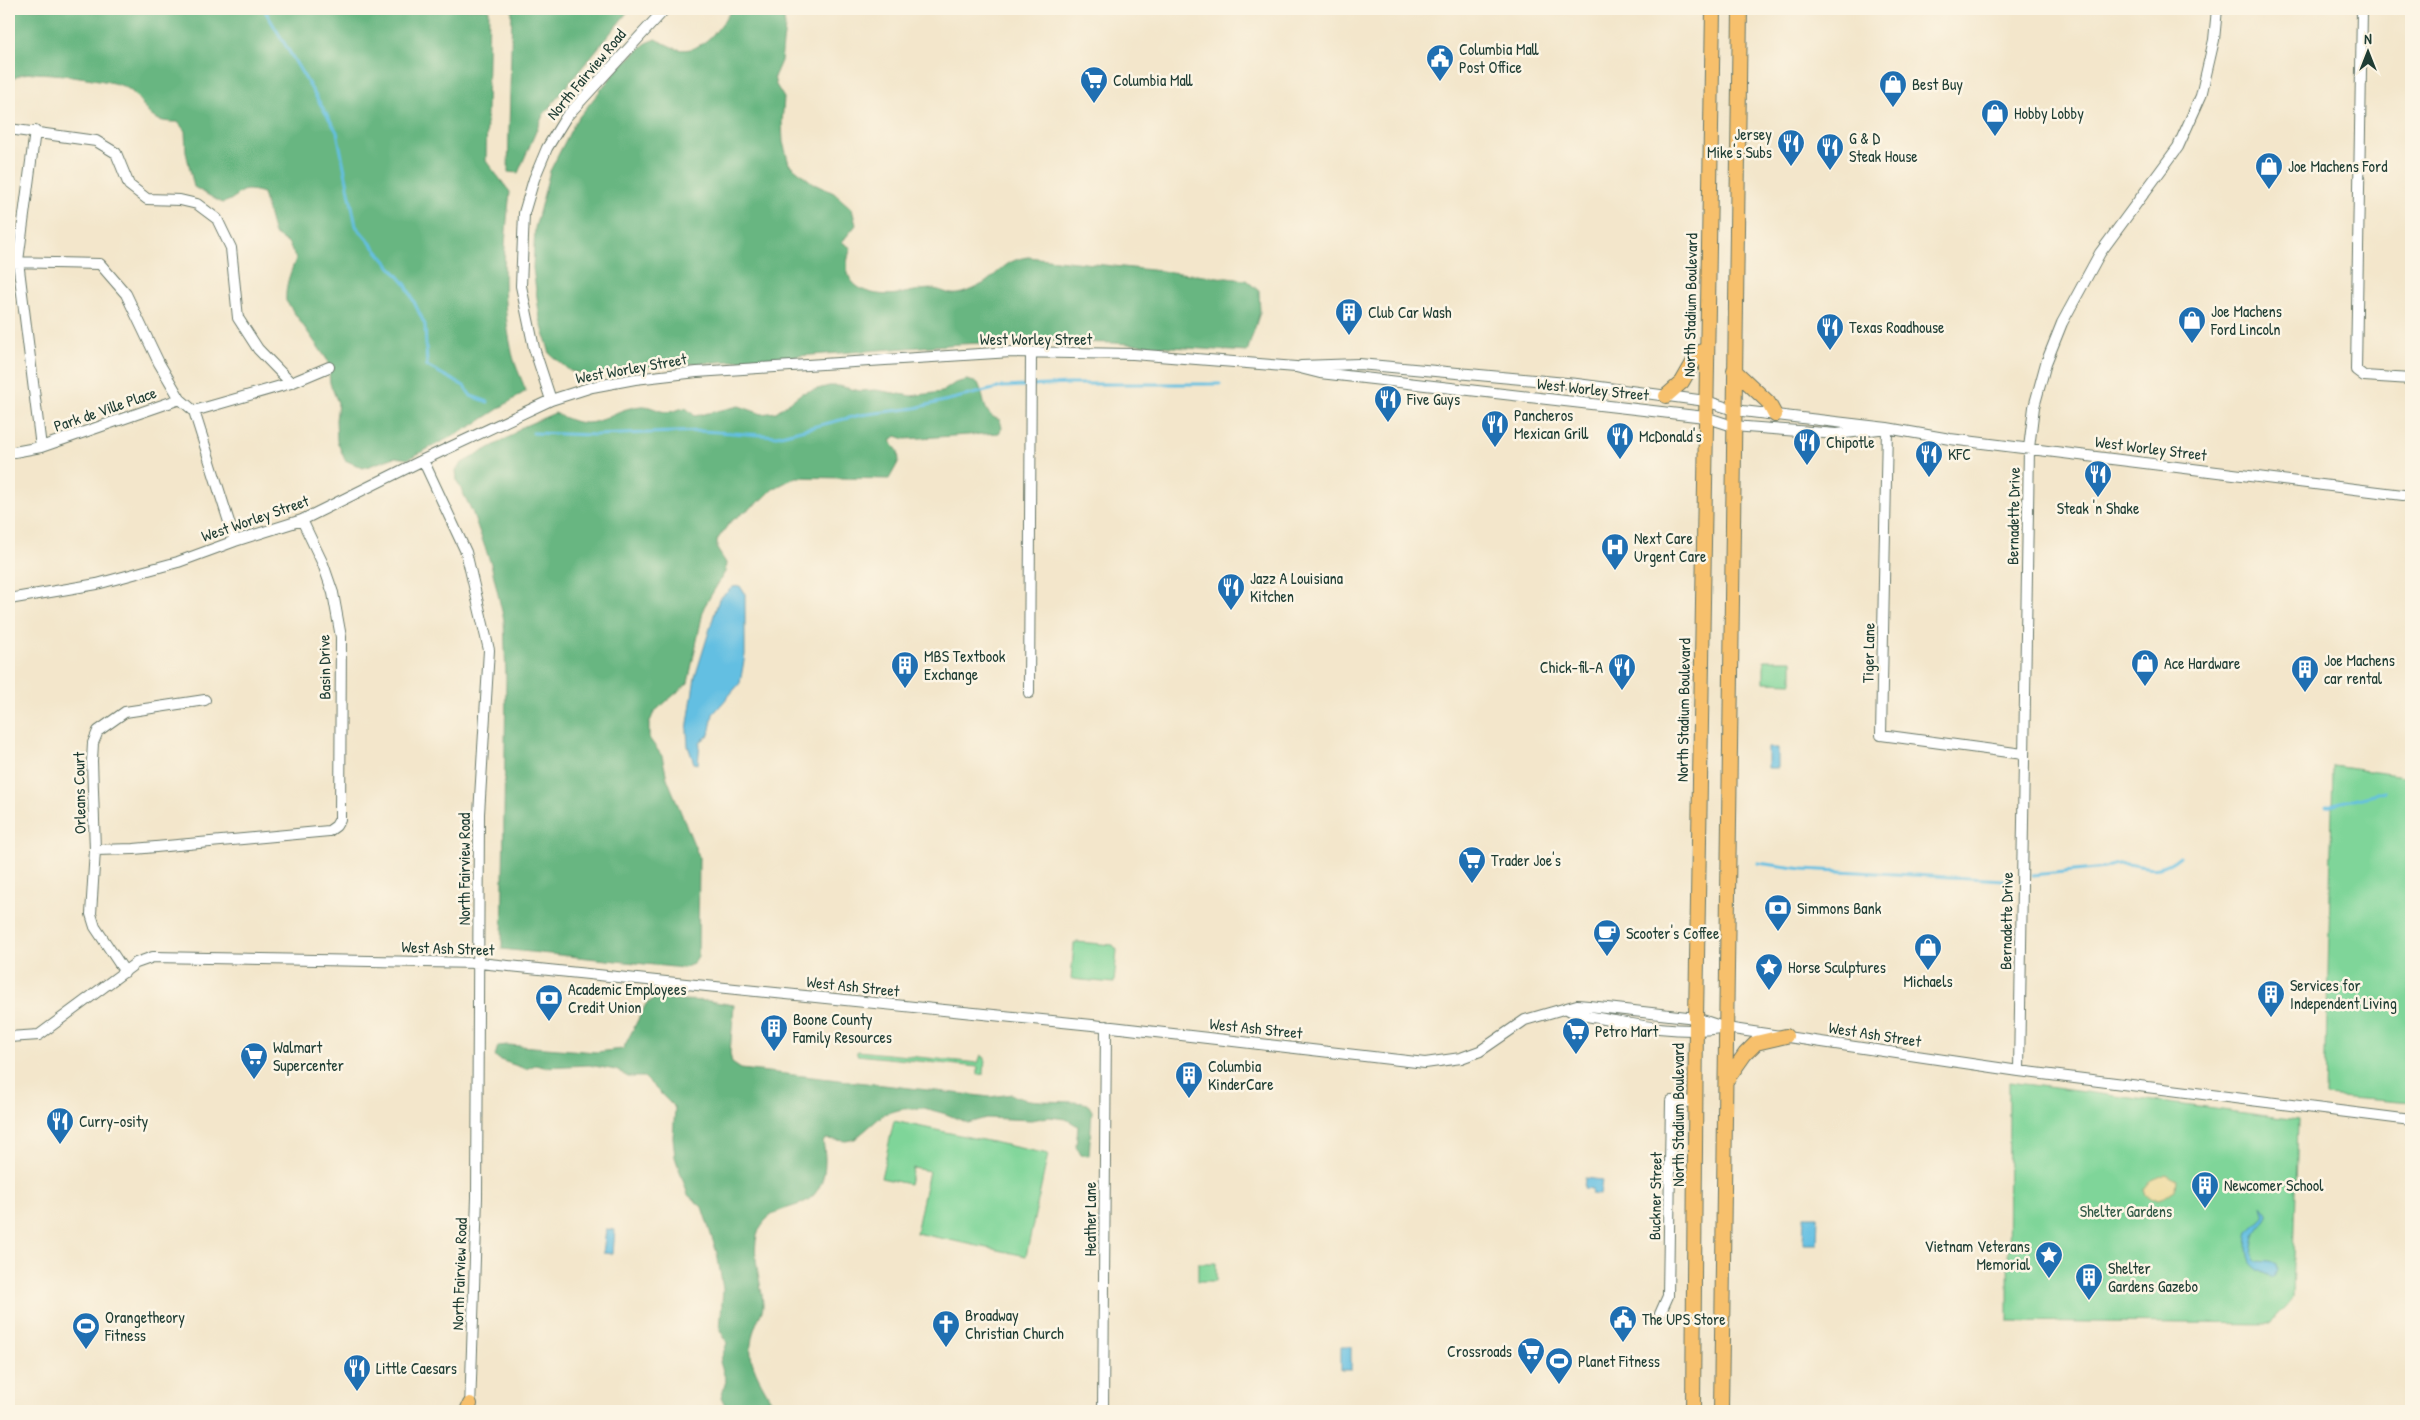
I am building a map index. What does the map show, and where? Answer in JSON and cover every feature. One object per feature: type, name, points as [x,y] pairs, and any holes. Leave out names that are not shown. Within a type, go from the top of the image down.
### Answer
[{"type":"main road","name":"North Stadium Boulevard","points":[[1693,1411],[1696,1025],[1713,9]]},
{"type":"main road","points":[[1722,1411],[1733,426],[1740,9]]},
{"type":"main road","points":[[1666,396],[1682,382],[1698,354],[1707,348]]},
{"type":"main road","points":[[1734,370],[1768,402],[1775,414]]},
{"type":"main road","points":[[1725,1082],[1745,1054],[1756,1043],[1786,1036]]},
{"type":"street","name":"North Fairview Road","points":[[551,400],[534,348],[522,286],[524,213],[546,148],[566,117],[664,9]]},
{"type":"street","name":"Bernadette Drive","points":[[2019,1071],[2028,448],[2034,407],[2046,362],[2062,323],[2100,253],[2178,147],[2201,96],[2214,40],[2217,9]]},
{"type":"street","points":[[2362,9],[2356,370],[2364,376],[2411,379]]},
{"type":"street","points":[[9,129],[35,131],[96,141],[116,154],[129,184],[147,199],[180,200],[197,204],[217,218],[231,248],[238,318],[258,349],[291,383]]},
{"type":"street","name":"Park de Ville Place","points":[[35,131],[13,261],[41,447]]},
{"type":"street","name":"Park de Ville Place","points":[[13,261],[100,264],[126,294],[159,363],[180,399],[194,411]]},
{"type":"street","name":"West Worley Street","points":[[9,599],[97,584],[178,562],[235,541],[302,520],[423,460],[551,400],[607,384],[696,372],[1031,352],[1133,354],[1296,367],[1320,373],[1706,417],[1733,426],[1837,434],[1887,428]]},
{"type":"street","points":[[1028,693],[1031,352]]},
{"type":"street","name":"West Worley Street","points":[[1296,367],[1320,364],[1366,364],[1577,384],[1706,401],[1734,410],[1887,428],[1950,439],[2411,496]]},
{"type":"street","points":[[235,541],[194,411],[291,383],[330,367]]},
{"type":"street","name":"Park de Ville Place","points":[[9,453],[41,447],[180,399]]},
{"type":"street","name":"Tiger Lane","points":[[1887,428],[1881,735],[2023,754]]},
{"type":"street","name":"North Fairview Road","points":[[423,460],[466,552],[489,650],[479,814],[477,1197],[469,1409]]},
{"type":"street","name":"Basin Drive","points":[[95,850],[134,849],[330,831],[336,826],[340,819],[341,637],[333,593],[323,564],[302,520]]},
{"type":"street","name":"Orleans Court","points":[[95,850],[92,761],[94,743],[98,731],[125,712],[205,700]]},
{"type":"street","points":[[95,850],[91,914],[94,927],[125,972]]},
{"type":"street","name":"West Ash Street","points":[[9,1038],[39,1035],[136,962],[153,957],[479,963],[1106,1026],[1425,1063],[1443,1062],[1480,1051],[1525,1020],[1577,1005],[1696,1025],[1786,1036],[2019,1071],[2411,1120]]},
{"type":"street","name":"Heather Lane","points":[[1103,1411],[1106,1026]]},
{"type":"street","name":"Buckner Street","points":[[1660,1314],[1668,1296],[1671,1101],[1696,1102]]},
{"type":"green space","points":[[9,9],[489,9],[486,161],[510,192],[504,269],[505,308],[512,353],[526,391],[472,426],[408,459],[395,457],[363,468],[345,460],[337,441],[336,420],[338,403],[330,383],[328,361],[286,301],[288,280],[296,259],[289,244],[274,234],[263,193],[247,190],[222,203],[194,187],[186,152],[185,131],[178,122],[166,121],[152,116],[134,94],[120,85],[76,76],[31,73],[17,77],[9,85]]},
{"type":"green space","points":[[512,9],[630,9],[543,115],[518,173],[508,172]]},
{"type":"green space","points":[[732,9],[778,9],[783,14],[785,26],[781,61],[774,77],[776,85],[784,98],[783,142],[789,164],[814,184],[834,193],[852,209],[856,225],[842,242],[851,248],[847,261],[848,271],[851,280],[857,286],[875,294],[887,295],[933,289],[950,294],[958,294],[983,284],[1008,264],[1028,257],[1246,280],[1259,291],[1260,312],[1247,352],[1114,343],[1030,341],[960,344],[636,368],[592,376],[570,371],[550,354],[540,319],[533,268],[535,228],[550,171],[575,122],[620,66],[645,44],[655,39],[677,49],[695,48],[710,38]]},
{"type":"green space","points":[[967,380],[978,383],[987,410],[1000,420],[1002,428],[999,433],[905,439],[896,436],[890,441],[898,451],[899,461],[889,479],[796,477],[773,489],[763,499],[730,522],[717,540],[717,549],[726,563],[725,572],[704,607],[688,683],[654,712],[649,724],[649,738],[662,756],[667,778],[699,857],[698,956],[693,964],[683,968],[502,949],[506,679],[504,620],[491,564],[472,511],[457,481],[456,470],[462,463],[511,436],[520,428],[555,413],[582,423],[591,423],[627,409],[641,406],[667,412],[686,408],[695,416],[739,406],[762,414],[776,412],[802,393],[829,386],[839,386],[860,391],[876,390],[911,396],[942,392],[955,383]]},
{"type":"green space","points":[[1764,660],[1792,660],[1792,683],[1764,682]]},
{"type":"green space","points":[[2333,766],[2411,777],[2411,1103],[2325,1096]]},
{"type":"green space","points":[[1077,942],[1113,945],[1117,950],[1114,983],[1071,979],[1074,944]]},
{"type":"green space","points":[[654,999],[709,1001],[734,1005],[730,1053],[732,1063],[741,1069],[990,1097],[1012,1094],[1026,1100],[1088,1104],[1092,1111],[1089,1156],[1081,1155],[1076,1146],[1078,1126],[1066,1119],[1049,1117],[1031,1120],[986,1118],[968,1123],[924,1108],[902,1109],[884,1114],[855,1139],[846,1141],[826,1139],[823,1142],[825,1169],[820,1186],[815,1194],[808,1200],[776,1212],[768,1218],[759,1231],[756,1241],[756,1262],[763,1305],[753,1333],[751,1356],[756,1372],[777,1411],[728,1411],[721,1397],[726,1381],[720,1362],[727,1343],[720,1329],[723,1289],[717,1253],[702,1207],[688,1195],[675,1157],[673,1137],[675,1108],[644,1077],[628,1077],[616,1070],[589,1065],[544,1067],[535,1065],[526,1069],[500,1060],[495,1056],[498,1046],[508,1045],[596,1052],[623,1049],[646,1004]]},
{"type":"green space","points":[[857,1051],[978,1063],[981,1055],[985,1058],[984,1074],[978,1075],[978,1067],[857,1055]]},
{"type":"green space","name":"Shelter Gardens","points":[[2009,1082],[2298,1120],[2293,1297],[2272,1324],[2008,1321]]},
{"type":"green space","points":[[894,1121],[1048,1154],[1026,1256],[916,1233],[929,1171],[913,1168],[909,1184],[881,1178]]},
{"type":"green space","points":[[1198,1263],[1216,1263],[1216,1281],[1198,1281]]},
{"type":"sand","points":[[2166,1174],[2177,1180],[2176,1190],[2158,1199],[2146,1196],[2144,1190],[2152,1180]]},
{"type":"water","points":[[740,586],[745,594],[745,655],[740,683],[713,714],[709,735],[700,742],[698,764],[694,763],[688,746],[687,730],[695,677],[719,599],[733,587]]},
{"type":"water","points":[[1768,748],[1778,748],[1778,768],[1768,768]]},
{"type":"water","points":[[1585,1178],[1602,1180],[1600,1195],[1591,1194],[1592,1189],[1584,1188]]},
{"type":"water","points":[[2262,1205],[2268,1213],[2268,1218],[2255,1236],[2252,1254],[2256,1261],[2270,1262],[2276,1265],[2277,1270],[2274,1277],[2265,1274],[2253,1266],[2247,1249],[2249,1232],[2265,1217]]},
{"type":"water","points":[[1804,1216],[1818,1216],[1817,1244],[1803,1244]]},
{"type":"water","points":[[606,1229],[615,1230],[613,1254],[603,1253]]},
{"type":"water","points":[[1341,1347],[1351,1347],[1351,1370],[1341,1370]]},
{"type":"waterway","points":[[264,9],[337,132],[356,226],[406,285],[425,325],[427,366],[464,386],[471,396],[488,402]]},
{"type":"waterway","points":[[533,433],[595,435],[702,431],[777,436],[860,415],[915,408],[1002,387],[1070,384],[1220,384]]},
{"type":"waterway","points":[[2326,806],[2385,791]]},
{"type":"waterway","points":[[2033,875],[2105,868],[2124,864],[2150,868],[2160,867],[2180,856]]},
{"type":"waterway","points":[[1758,863],[1803,869],[2004,880]]},
{"type":"place","name":"Columbia Mall Post Office","points":[[1440,82]]},
{"type":"place","name":"Columbia Mall","points":[[1094,104]]},
{"type":"place","name":"Best Buy","points":[[1893,108]]},
{"type":"place","name":"Hobby Lobby","points":[[1995,137]]},
{"type":"place","name":"Jersey Mike's Subs","points":[[1791,167]]},
{"type":"place","name":"G & D Steak House","points":[[1830,171]]},
{"type":"place","name":"Joe Machens Ford","points":[[2269,190]]},
{"type":"place","name":"Club Car Wash","points":[[1349,336]]},
{"type":"place","name":"Joe Machens Ford Lincoln","points":[[2192,344]]},
{"type":"place","name":"Texas Roadhouse","points":[[1830,351]]},
{"type":"place","name":"Five Guys","points":[[1388,423]]},
{"type":"place","name":"Pancheros Mexican Grill","points":[[1495,448]]},
{"type":"place","name":"McDonald's","points":[[1620,460]]},
{"type":"place","name":"Chipotle","points":[[1807,466]]},
{"type":"place","name":"KFC","points":[[1929,478]]},
{"type":"place","name":"Steak 'n Shake","points":[[2098,498]]},
{"type":"place","name":"Next Care Urgent Care","points":[[1615,571]]},
{"type":"place","name":"Jazz A Louisiana Kitchen","points":[[1231,611]]},
{"type":"place","name":"Ace Hardware","points":[[2145,687]]},
{"type":"place","name":"MBS Textbook Exchange","points":[[905,689]]},
{"type":"place","name":"Chick-fil-A","points":[[1622,691]]},
{"type":"place","name":"Joe Machens car rental","points":[[2305,693]]},
{"type":"place","name":"Trader Joe's","points":[[1472,884]]},
{"type":"place","name":"Simmons Bank","points":[[1778,932]]},
{"type":"place","name":"Scooter's Coffee","points":[[1607,957]]},
{"type":"place","name":"Michaels","points":[[1928,971]]},
{"type":"place","name":"Horse Sculptures","points":[[1769,991]]},
{"type":"place","name":"Services for Independent Living","points":[[2271,1018]]},
{"type":"place","name":"Academic Employees Credit Union","points":[[549,1022]]},
{"type":"place","name":"Boone County Family Resources","points":[[774,1052]]},
{"type":"place","name":"Petro Mart","points":[[1576,1055]]},
{"type":"place","name":"Walmart Supercenter","points":[[254,1080]]},
{"type":"place","name":"Columbia KinderCare","points":[[1189,1099]]},
{"type":"place","name":"Curry-osity","points":[[60,1145]]},
{"type":"place","name":"Newcomer School","points":[[2205,1209]]},
{"type":"place","name":"Vietnam Veterans Memorial","points":[[2049,1279]]},
{"type":"place","name":"Shelter Gardens Gazebo","points":[[2089,1301]]},
{"type":"place","name":"The UPS Store","points":[[1623,1343]]},
{"type":"place","name":"Broadway Christian Church","points":[[946,1348]]},
{"type":"place","name":"Orangetheory Fitness","points":[[86,1350]]},
{"type":"place","name":"Crossroads","points":[[1531,1375]]},
{"type":"place","name":"Planet Fitness","points":[[1559,1385]]},
{"type":"place","name":"Little Caesars","points":[[357,1392]]}]
